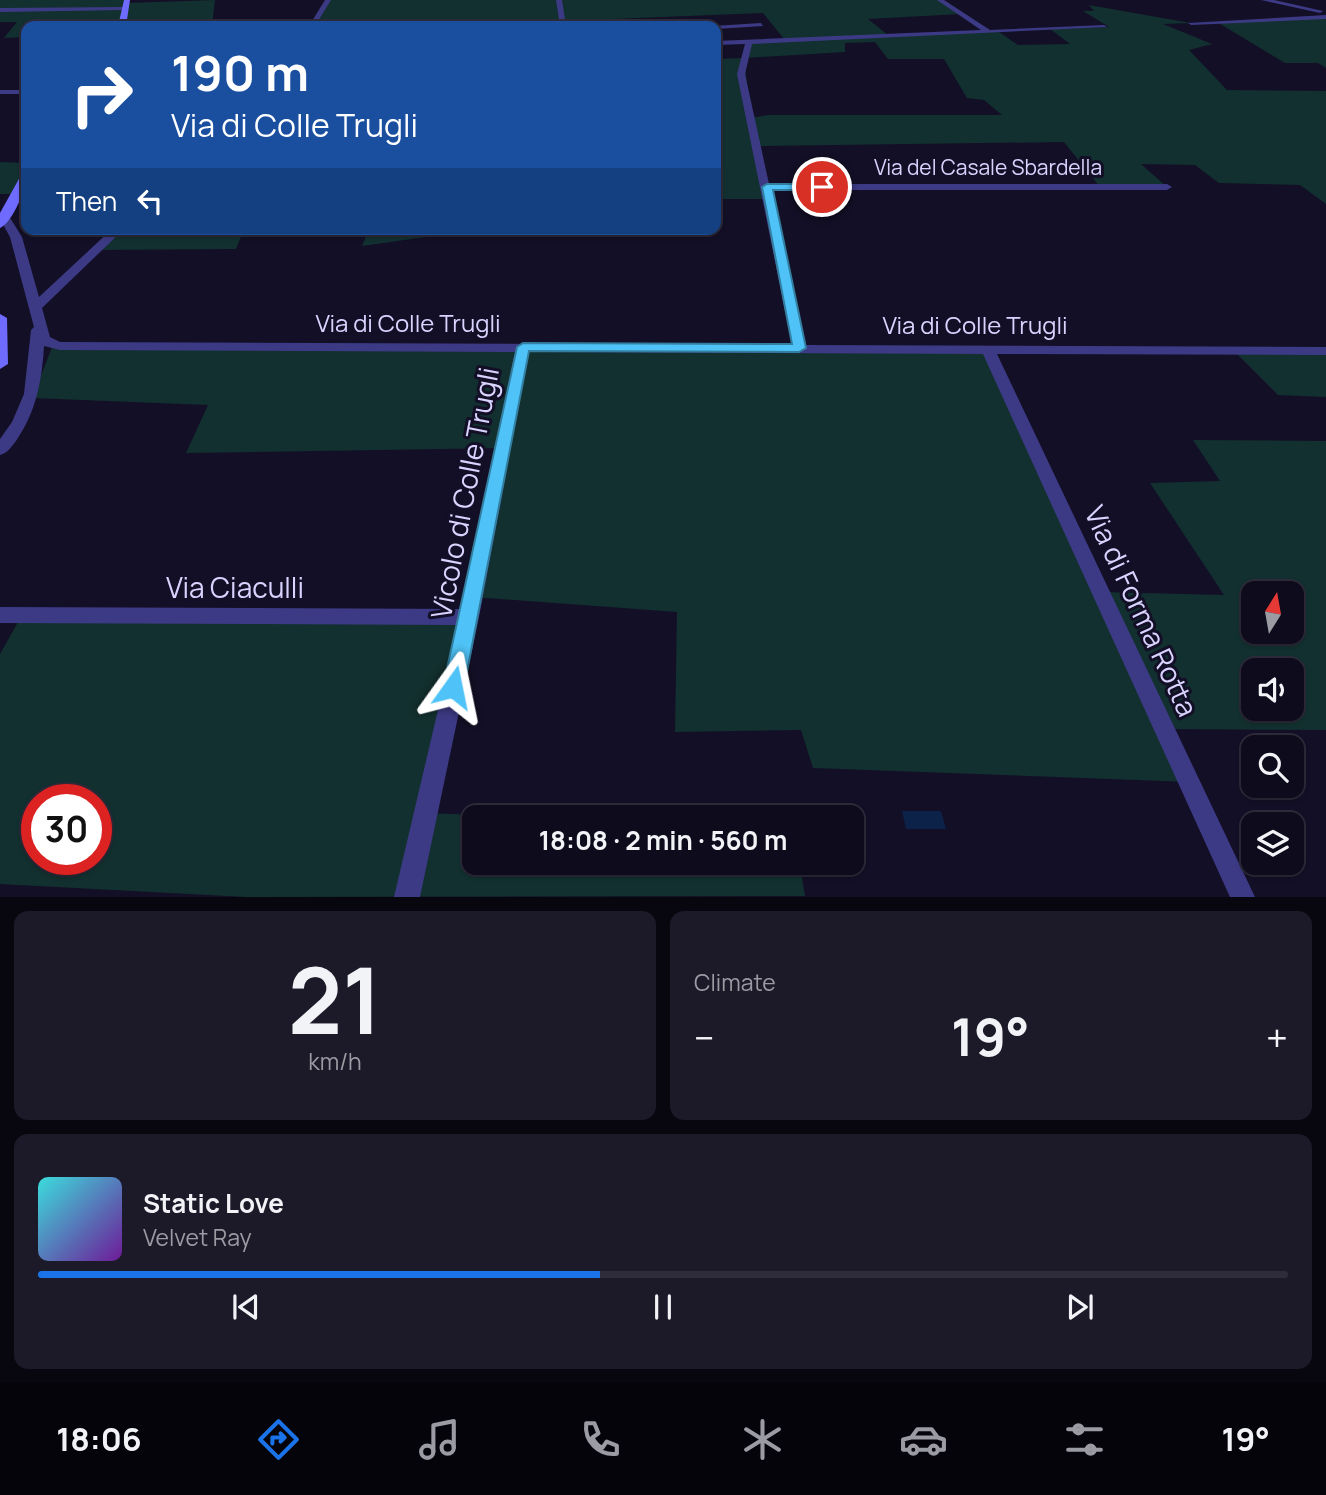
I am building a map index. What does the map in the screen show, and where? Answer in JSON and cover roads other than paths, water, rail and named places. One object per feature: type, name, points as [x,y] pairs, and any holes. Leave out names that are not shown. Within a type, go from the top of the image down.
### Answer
[{"type":"main road","points":[[1,219],[21,185]]},
{"type":"main road","points":[[0,318],[0,364]]},
{"type":"street","points":[[315,21],[328,0]]},
{"type":"street","points":[[559,0],[562,21]]},
{"type":"street","points":[[940,0],[987,31]]},
{"type":"street","points":[[1264,0],[1326,15]]},
{"type":"street","points":[[0,10],[126,4]]},
{"type":"street","points":[[1191,23],[1326,15]]},
{"type":"street","points":[[721,27],[761,25]]},
{"type":"street","points":[[721,43],[1104,27]]},
{"type":"street","points":[[749,42],[741,73],[799,348]]},
{"type":"street","points":[[0,92],[21,92]]},
{"type":"street","name":"Via del Casale Sbardella","points":[[767,187],[1167,187]]},
{"type":"street","points":[[0,450],[22,422],[32,398],[39,325],[16,237],[1,219]]},
{"type":"street","points":[[35,307],[113,235]]},
{"type":"street","name":"Via di Colle Trugli","points":[[39,325],[45,341],[64,346],[1326,351]]},
{"type":"street","name":"Vicolo di Colle Trugli","points":[[407,897],[469,617],[523,347]]},
{"type":"street","name":"Via di Forma Rotta","points":[[988,349],[1244,897]]},
{"type":"street","name":"Via Ciaculli","points":[[0,615],[469,617]]},
{"type":"water","points":[[902,811],[941,811],[946,829],[906,829]]}]
